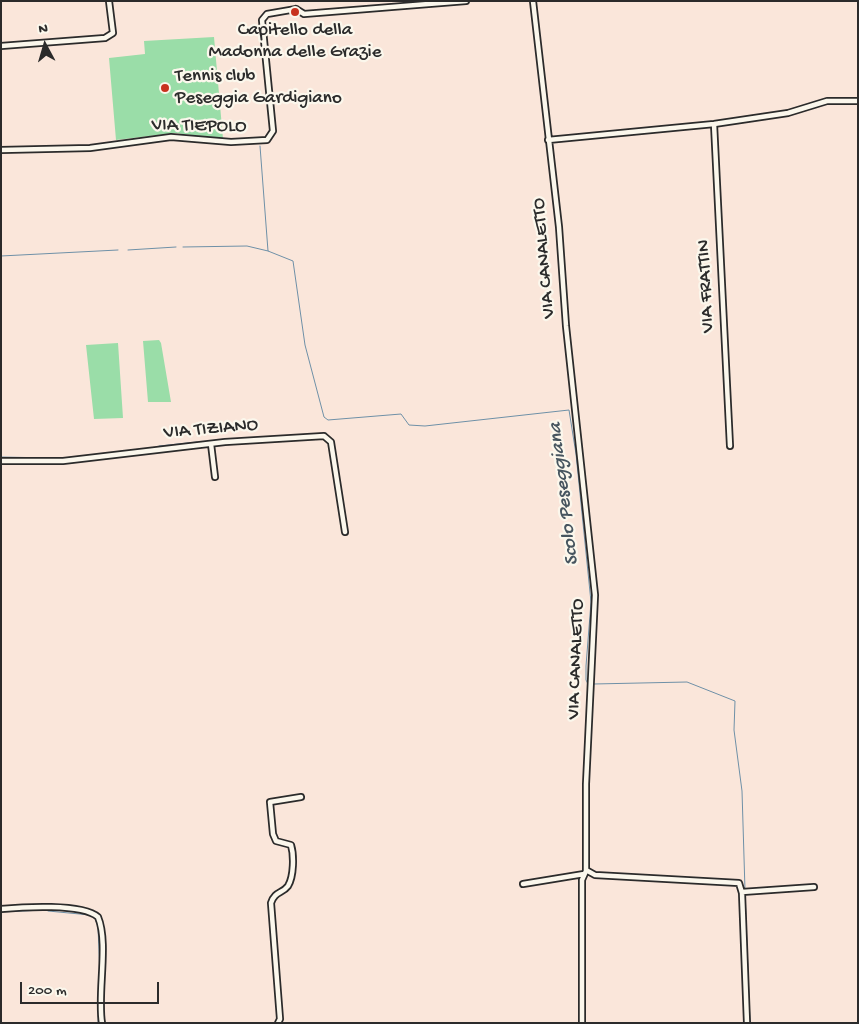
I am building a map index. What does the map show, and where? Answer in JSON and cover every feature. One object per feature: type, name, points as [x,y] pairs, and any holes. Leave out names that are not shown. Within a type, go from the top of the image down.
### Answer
[{"type":"street","points":[[1,46],[105,38],[112,33],[109,1]]},
{"type":"street","points":[[295,1],[296,9],[304,14],[403,3],[466,1]]},
{"type":"street","name":"VIA CANALETTO","points":[[533,1],[559,227],[566,326],[595,595],[586,784],[585,872],[582,880],[582,1023]]},
{"type":"street","name":"VIA TIEPOLO","points":[[1,150],[90,148],[171,137],[230,142],[267,140],[273,131],[262,20],[267,14],[296,9]]},
{"type":"street","points":[[548,140],[714,124],[788,113],[827,101],[858,101]]},
{"type":"street","name":"VIA FRATTIN","points":[[714,124],[730,446]]},
{"type":"street","name":"VIA TIZIANO","points":[[1,460],[64,461],[211,444],[328,438],[331,442],[345,532]]},
{"type":"street","points":[[211,444],[215,477]]},
{"type":"street","points":[[278,1023],[280,1019],[271,903],[274,896],[287,887],[291,878],[293,852],[290,845],[276,841],[273,834],[270,802],[301,797]]},
{"type":"street","points":[[523,884],[585,872],[595,875],[736,881],[740,883],[742,892],[747,1023]]},
{"type":"street","points":[[742,892],[814,887]]},
{"type":"street","points":[[1,909],[54,907],[87,911],[98,916],[102,959],[102,1023]]},
{"type":"green space","name":"Tennis club Peseggia Gardigiano","points":[[214,37],[223,139],[175,133],[116,140],[109,58],[145,54],[144,41]]},
{"type":"green space","points":[[159,340],[171,402],[148,402],[143,341]]},
{"type":"green space","points":[[118,343],[123,418],[94,419],[86,345]]},
{"type":"waterway","name":"Scolo Peseggiana","points":[[260,146],[268,251],[293,261],[305,345],[324,417],[328,420],[401,414],[409,425],[425,426],[569,410],[576,454],[591,602],[586,666],[586,680],[588,684]]},
{"type":"waterway","name":"Scolo Peseggiana","points":[[183,247],[247,246],[268,251]]},
{"type":"waterway","name":"Scolo Peseggiana","points":[[128,250],[176,247]]},
{"type":"waterway","name":"Scolo Peseggiana","points":[[1,256],[118,250]]},
{"type":"waterway","points":[[236,439],[326,433]]},
{"type":"waterway","points":[[203,442],[224,440]]},
{"type":"waterway","points":[[159,446],[197,442]]},
{"type":"waterway","points":[[117,452],[134,450]]},
{"type":"waterway","points":[[1,457],[50,458]]},
{"type":"waterway","name":"Scolo Peseggiana","points":[[594,684],[687,682],[735,701],[734,730],[742,791],[745,890]]},
{"type":"waterway","name":"Scolo Peseggiana","points":[[745,894],[750,1023]]},
{"type":"waterway","points":[[1,912],[44,910]]},
{"type":"waterway","points":[[48,911],[90,915]]},
{"type":"waterway","points":[[95,918],[98,927],[100,976]]},
{"type":"waterway","points":[[98,1023],[99,1005]]},
{"type":"place","name":"Capitello della Madonna delle Grazie","points":[[295,12]]},
{"type":"place","name":"Tennis club Peseggia Gardigiano","points":[[165,88]]}]
